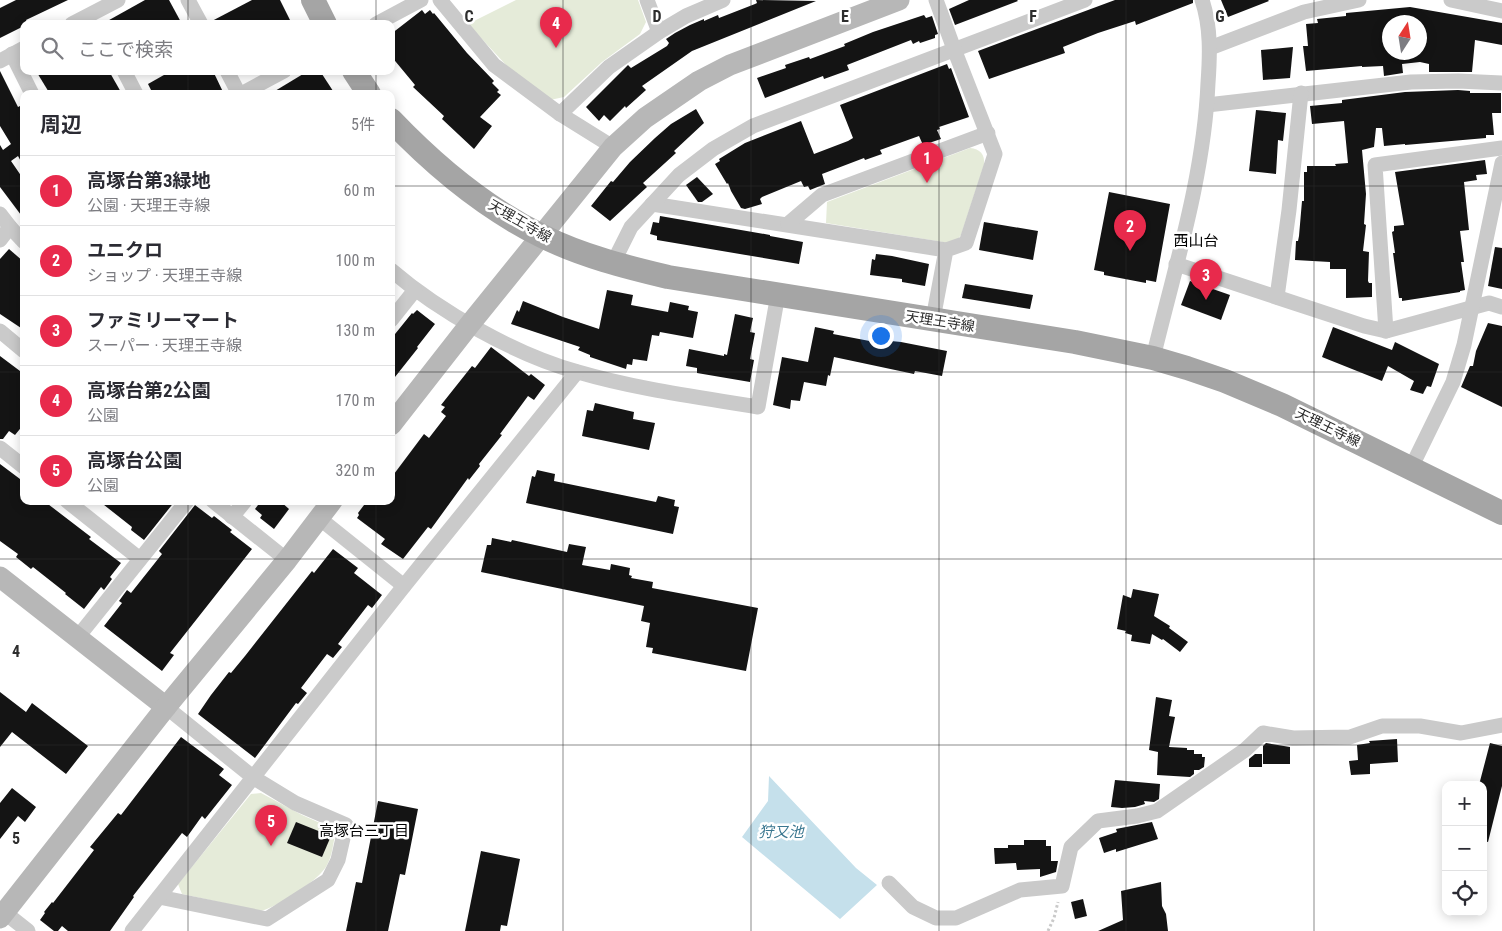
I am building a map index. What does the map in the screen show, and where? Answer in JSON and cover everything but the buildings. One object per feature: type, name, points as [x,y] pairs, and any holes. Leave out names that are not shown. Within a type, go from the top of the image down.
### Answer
[{"type":"main road","points":[[312,0],[323,20]]},
{"type":"main road","points":[[357,75],[366,90]]},
{"type":"main road","name":"天理王寺線","points":[[395,124],[414,144],[453,178],[490,204],[542,236],[613,263],[668,277],[1075,342],[1153,358],[1226,381],[1282,405],[1502,513]]},
{"type":"street","points":[[96,18],[118,0]]},
{"type":"street","points":[[188,0],[199,20]]},
{"type":"street","points":[[384,20],[421,0]]},
{"type":"street","points":[[440,0],[494,65],[560,114],[612,148]]},
{"type":"street","points":[[647,0],[659,32]]},
{"type":"street","points":[[560,114],[609,67],[659,32],[686,16],[723,0]]},
{"type":"street","points":[[395,420],[612,148],[646,118],[699,81],[730,65],[899,0]]},
{"type":"street","points":[[652,204],[946,250],[966,243],[996,154],[936,0]]},
{"type":"street","points":[[613,263],[631,227],[679,175],[713,148],[753,126],[1085,0]]},
{"type":"street","points":[[1153,358],[1203,148],[1210,48],[1206,11],[1202,0]]},
{"type":"street","points":[[1210,48],[1304,12],[1358,0]]},
{"type":"street","points":[[1451,0],[1502,11]]},
{"type":"street","points":[[12,55],[20,71]]},
{"type":"street","points":[[22,75],[30,90]]},
{"type":"street","points":[[126,75],[134,90]]},
{"type":"street","points":[[229,75],[238,90]]},
{"type":"street","points":[[248,90],[276,75]]},
{"type":"street","points":[[1207,105],[1411,82],[1458,81],[1502,83]]},
{"type":"street","points":[[1277,297],[1302,93]]},
{"type":"street","points":[[788,224],[822,195],[988,133]]},
{"type":"street","points":[[1386,331],[1375,165],[1502,148]]},
{"type":"street","points":[[1411,468],[1453,382],[1464,345],[1502,163]]},
{"type":"street","points":[[0,214],[20,238]]},
{"type":"street","points":[[0,240],[10,228]]},
{"type":"street","points":[[933,320],[946,250]]},
{"type":"street","points":[[1176,264],[1364,326],[1386,331],[1489,303],[1502,307]]},
{"type":"street","points":[[395,273],[415,290],[470,324],[537,358],[576,372],[628,385],[758,407],[778,294]]},
{"type":"street","points":[[395,315],[415,290]]},
{"type":"street","points":[[0,331],[20,347]]},
{"type":"street","points":[[132,931],[404,586],[576,372]]},
{"type":"street","points":[[0,448],[20,464]]},
{"type":"street","points":[[72,505],[140,559]]},
{"type":"street","points":[[77,638],[183,505]]},
{"type":"street","points":[[218,505],[287,560]]},
{"type":"street","points":[[232,517],[242,505]]},
{"type":"street","points":[[28,931],[2,915],[166,707],[287,560],[329,505]]},
{"type":"street","points":[[318,518],[404,586]]},
{"type":"street","points":[[0,577],[254,778],[295,803],[346,825],[338,860],[328,880],[267,919],[160,897]]},
{"type":"street","points":[[889,883],[914,907],[936,918],[956,918],[1020,890],[1062,886],[1071,847],[1098,821],[1137,816],[1157,811],[1245,750],[1263,733],[1293,738],[1350,737],[1382,726],[1420,726],[1461,733],[1502,726]]},
{"type":"path","points":[[1048,931],[1054,918],[1062,886]]},
{"type":"green space","points":[[516,0],[638,0],[646,22],[640,34],[602,62],[564,97],[550,100],[507,66],[468,24]]},
{"type":"green space","points":[[970,148],[981,153],[984,158],[984,165],[961,235],[958,239],[949,243],[826,223],[827,202]]},
{"type":"green space","points":[[261,793],[329,827],[335,835],[330,858],[323,871],[297,892],[261,911],[182,894],[178,884],[251,794]]},
{"type":"water","name":"狩又池","points":[[769,776],[856,868],[877,885],[840,919],[742,837],[768,801]]},
{"type":"place","name":"高塚台第2公園","points":[[556,48]]},
{"type":"place","name":"高塚台第3緑地","points":[[927,183]]},
{"type":"place","name":"ユニクロ","points":[[1130,251]]},
{"type":"place","name":"ファミリーマート","points":[[1206,300]]},
{"type":"place","name":"高塚台公園","points":[[271,846]]},
{"type":"district","name":"西山台","points":[[1196,241]]},
{"type":"district","name":"高塚台三丁目","points":[[364,831]]}]
